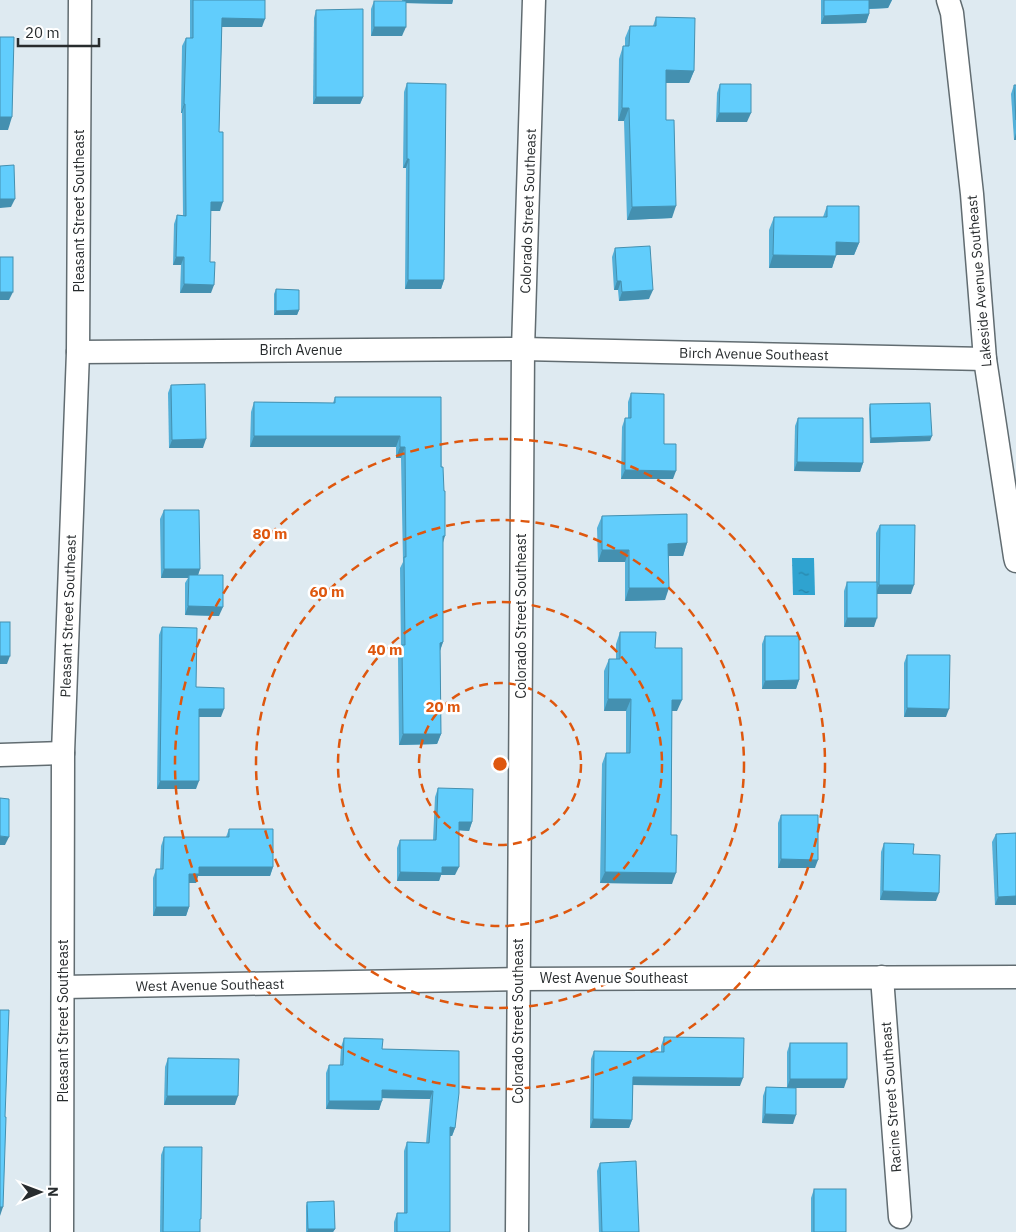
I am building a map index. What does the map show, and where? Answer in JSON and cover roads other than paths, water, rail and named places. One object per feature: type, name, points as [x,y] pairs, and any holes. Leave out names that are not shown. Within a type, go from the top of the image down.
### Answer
[{"type":"street","name":"Pleasant Street Southeast","points":[[62,1232],[62,753],[78,352],[80,0]]},
{"type":"street","name":"Colorado Street Southeast","points":[[517,1232],[524,349],[534,0]]},
{"type":"street","name":"Lakeside Avenue Southeast","points":[[948,0],[952,13],[972,194],[985,360],[1014,558],[1016,561]]},
{"type":"street","name":"Birch Avenue","points":[[78,352],[524,349]]},
{"type":"street","name":"Birch Avenue Southeast","points":[[524,349],[985,360]]},
{"type":"street","points":[[0,755],[62,753]]},
{"type":"street","name":"West Avenue Southeast","points":[[63,987],[518,979],[1016,977]]},
{"type":"street","name":"Racine Street Southeast","points":[[882,978],[900,1217]]},
{"type":"water","points":[[792,558],[814,558],[815,595],[793,595]]}]
